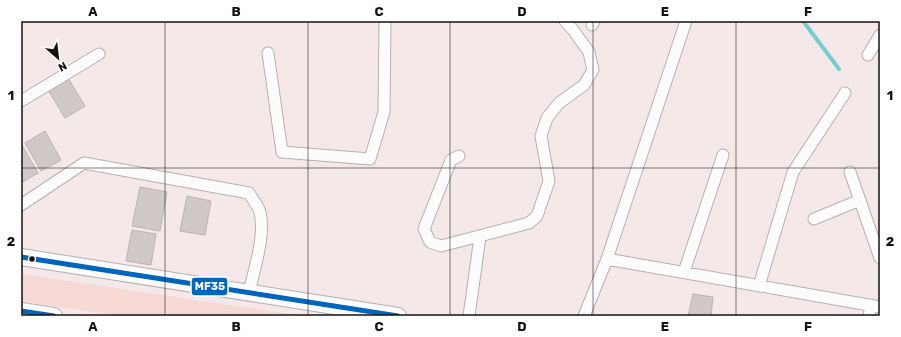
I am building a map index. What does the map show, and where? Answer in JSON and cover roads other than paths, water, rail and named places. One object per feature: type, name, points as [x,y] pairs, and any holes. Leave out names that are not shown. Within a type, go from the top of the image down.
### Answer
[{"type":"main road","points":[[21,257],[398,316]]},
{"type":"main road","points":[[21,311],[54,316]]},
{"type":"street","points":[[268,53],[282,152],[370,159],[384,112],[384,21]]},
{"type":"street","points":[[459,156],[451,160],[424,229],[430,242],[441,246],[480,237],[529,223],[537,216],[549,181],[541,136],[547,118],[559,103],[584,84],[593,70],[589,52],[573,30],[564,21]]},
{"type":"street","points":[[584,316],[607,259],[686,21]]},
{"type":"street","points":[[868,55],[880,35]]},
{"type":"street","points":[[21,101],[99,54]]},
{"type":"street","points":[[759,286],[793,172],[844,93]]},
{"type":"street","points":[[684,272],[723,155]]},
{"type":"street","points":[[21,205],[84,163],[249,193],[258,208],[262,225],[261,237],[248,292]]},
{"type":"street","points":[[850,172],[880,258]]},
{"type":"street","points":[[814,219],[860,200]]},
{"type":"street","points":[[469,316],[480,237]]},
{"type":"street","points":[[607,259],[759,286],[873,309]]},
{"type":"waterway","points":[[803,21],[839,69]]}]
